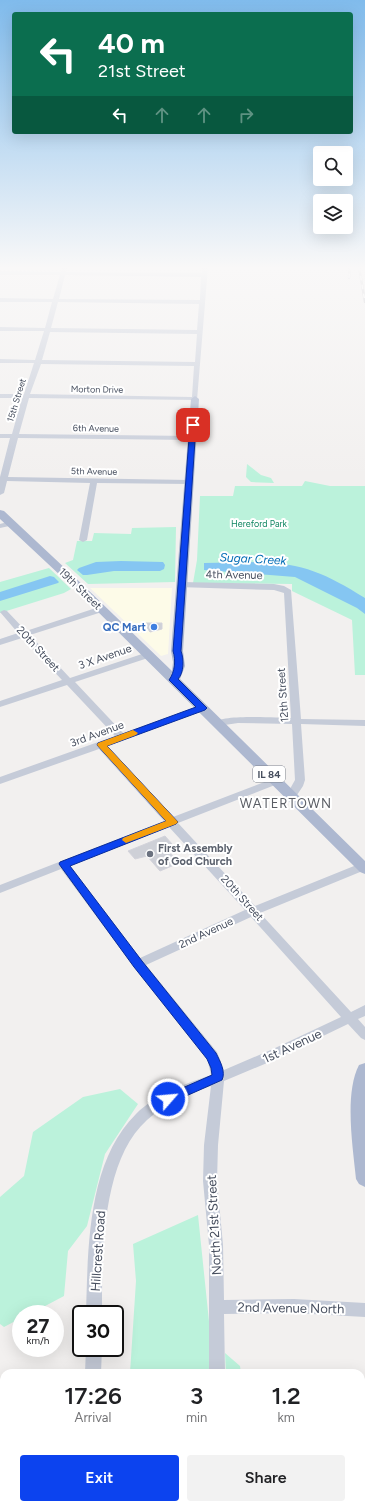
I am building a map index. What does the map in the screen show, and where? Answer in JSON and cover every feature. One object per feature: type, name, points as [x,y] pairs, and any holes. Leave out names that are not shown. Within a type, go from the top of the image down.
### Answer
[{"type":"main road","points":[[173,680],[178,674],[179,656],[177,651],[181,586],[195,399]]},
{"type":"main road","name":"19th Street","points":[[0,513],[5,524],[102,609],[364,868]]},
{"type":"main road","points":[[153,659],[171,658],[177,651]]},
{"type":"main road","points":[[365,1070],[361,1091],[360,1114],[365,1179]]},
{"type":"street","name":"15th Street","points":[[0,493],[1,479],[45,337]]},
{"type":"street","points":[[195,399],[198,337]]},
{"type":"street","points":[[0,361],[196,364]]},
{"type":"street","name":"Morton Drive","points":[[0,396],[195,399]]},
{"type":"street","name":"6th Avenue","points":[[0,436],[192,438]]},
{"type":"street","name":"5th Avenue","points":[[1,479],[189,482]]},
{"type":"street","points":[[83,540],[94,481]]},
{"type":"street","name":"4th Avenue","points":[[181,586],[274,587],[286,590]]},
{"type":"street","name":"12th Street","points":[[286,590],[289,596],[300,780],[291,796]]},
{"type":"street","points":[[0,642],[102,609]]},
{"type":"street","name":"20th Street","points":[[4,613],[121,737]]},
{"type":"street","name":"3 X Avenue","points":[[0,704],[69,682],[153,659]]},
{"type":"street","name":"3rd Avenue","points":[[0,781],[202,708]]},
{"type":"street","points":[[218,724],[236,720],[365,723]]},
{"type":"street","name":"20th Street","points":[[101,745],[173,822],[365,1035]]},
{"type":"street","points":[[0,889],[276,781]]},
{"type":"street","points":[[64,864],[138,964],[212,1056],[217,1068],[218,1077]]},
{"type":"street","name":"2nd Avenue","points":[[138,964],[254,911],[364,868]]},
{"type":"street","name":"1st Avenue","points":[[218,1077],[235,1072],[287,1049],[365,1010]]},
{"type":"street","name":"North 21st Street","points":[[217,1369],[218,1307],[216,1245],[210,1181],[211,1138],[218,1077]]},
{"type":"street","name":"Hillcrest Road","points":[[94,1305],[96,1237],[101,1207],[112,1166],[119,1148],[130,1130],[145,1114],[178,1094],[218,1077]]},
{"type":"street","name":"2nd Avenue North","points":[[218,1307],[294,1306],[365,1310]]},
{"type":"street","points":[[93,1369],[94,1357]]},
{"type":"shaded area","points":[[90,588],[172,588],[168,654],[161,656]]},
{"type":"green space","points":[[247,464],[261,475],[271,478],[274,483],[251,482],[246,477]]},
{"type":"green space","name":"Hereford Park","points":[[305,481],[330,486],[365,486],[365,675],[355,675],[352,620],[292,591],[292,584],[193,583],[197,560],[200,496],[233,496],[235,486],[302,486]]},
{"type":"green space","points":[[176,527],[175,582],[88,584],[65,563],[73,560],[77,541],[92,541],[94,533],[131,534],[132,528]]},
{"type":"green space","points":[[49,568],[71,589],[64,593],[0,613],[0,582]]},
{"type":"green space","points":[[120,1089],[138,1104],[105,1154],[87,1226],[68,1251],[64,1296],[47,1305],[12,1305],[12,1323],[4,1327],[0,1324],[0,1197],[24,1176],[33,1132],[83,1097]]},
{"type":"green space","points":[[198,1215],[210,1331],[209,1369],[130,1369],[136,1281],[133,1244]]},
{"type":"green space","points":[[225,1353],[240,1366],[240,1369],[226,1369]]},
{"type":"water","points":[[96,562],[163,562],[165,565],[164,569],[160,571],[114,571],[83,575],[77,570]]},
{"type":"water","name":"Sugar Creek","points":[[257,562],[288,565],[314,571],[326,576],[365,598],[365,614],[357,608],[295,577],[204,570],[204,563]]},
{"type":"water","points":[[50,576],[54,577],[59,582],[0,601],[0,592]]},
{"type":"building","name":"QC Mart","points":[[144,623],[162,623],[162,629],[150,632]]},
{"type":"building","name":"First Assembly of God Church","points":[[165,836],[172,844],[166,848],[179,863],[160,871],[147,856],[135,859],[128,851]]},
{"type":"slow traffic","points":[[126,840],[173,822],[101,745],[133,733]]},
{"type":"place","name":"QC Mart","points":[[154,627]]},
{"type":"place","name":"First Assembly of God Church","points":[[150,854]]},
{"type":"district","name":"WATERTOWN","points":[[286,803]]},
{"type":"route","points":[[168,1099],[203,1082],[218,1077],[217,1068],[212,1056],[138,964],[64,864],[173,822],[101,745],[202,708],[173,680],[178,674],[179,656],[177,651],[193,425]]}]
